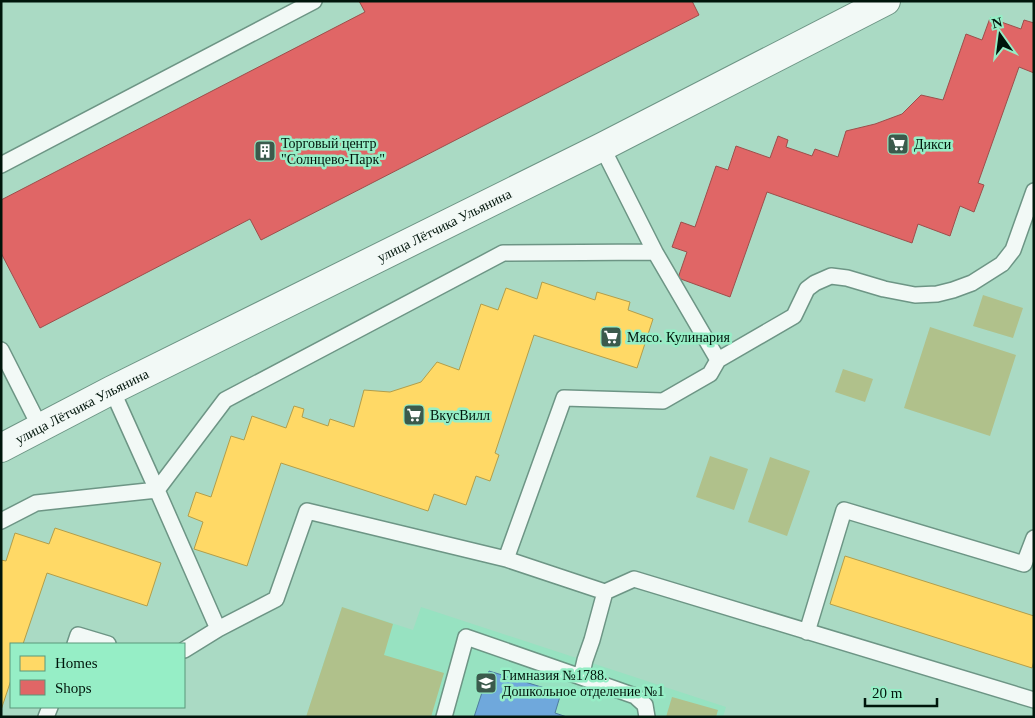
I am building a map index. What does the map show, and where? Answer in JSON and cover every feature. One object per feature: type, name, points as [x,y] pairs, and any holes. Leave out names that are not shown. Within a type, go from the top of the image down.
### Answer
[{"type":"street","name":"улица Лётчика Ульянина","points":[[1,448],[112,390],[602,147],[886,1]]},
{"type":"lane","points":[[1,165],[314,1]]},
{"type":"lane","points":[[602,147],[655,252],[718,360]]},
{"type":"lane","points":[[506,559],[564,398],[663,401],[710,374],[718,360],[794,316],[807,290],[815,282],[831,276],[847,278],[884,289],[915,295],[937,294],[972,283],[1002,264],[1013,250],[1034,192]]},
{"type":"lane","points":[[1,521],[36,503],[157,490],[225,400],[503,253],[655,252]]},
{"type":"lane","points":[[1,350],[40,427]]},
{"type":"lane","points":[[112,390],[218,629]]},
{"type":"lane","points":[[807,632],[844,510],[1024,564],[1034,538]]},
{"type":"lane","points":[[185,649],[218,629],[276,600],[307,511],[506,559],[604,592],[634,580],[1034,700]]},
{"type":"lane","points":[[581,677],[604,592]]},
{"type":"lane","points":[[75,643],[78,635],[105,643]]},
{"type":"lane","points":[[444,717],[466,637],[635,696],[644,705],[647,717]]},
{"type":"shaded area","points":[[983,295],[1023,308],[1013,338],[973,326]]},
{"type":"shaded area","points":[[930,327],[1016,355],[990,436],[904,408]]},
{"type":"shaded area","points":[[843,369],[873,379],[865,402],[835,392]]},
{"type":"shaded area","points":[[710,456],[748,469],[734,510],[696,497]]},
{"type":"shaded area","points":[[770,457],[810,471],[787,536],[748,522]]},
{"type":"shaded area","name":"Гимназия №1788. Дошкольное отделение №1","points":[[342,607],[413,630],[421,607],[726,707],[723,717],[306,717]]},
{"type":"shaded area","points":[[342,607],[393,624],[384,655],[444,673],[431,717],[306,717]]},
{"type":"shaded area","points":[[672,697],[718,710],[716,717],[666,717]]},
{"type":"building: Homes","points":[[542,282],[595,300],[597,292],[630,302],[628,310],[653,319],[637,368],[534,335],[495,453],[499,455],[490,481],[476,476],[466,505],[434,494],[428,511],[281,463],[247,566],[194,549],[203,522],[188,516],[196,492],[211,497],[231,436],[244,440],[252,416],[286,428],[294,406],[304,409],[302,417],[328,426],[330,419],[354,427],[364,390],[390,392],[421,382],[437,362],[459,370],[481,304],[498,310],[506,288],[537,299]]},
{"type":"building: Homes","points":[[55,528],[161,563],[147,606],[47,573],[23,643],[10,643],[10,683],[1,710],[1,560],[6,561],[15,533],[49,544]]},
{"type":"building: Homes","points":[[845,556],[1034,616],[1034,661],[1032,668],[830,604]]},
{"type":"building: Shops","name":"Торговый центр \"Солнцево-Парк\"","points":[[359,1],[692,1],[699,15],[261,240],[250,219],[40,328],[1,253],[1,200],[365,12]]},
{"type":"building: Shops","points":[[990,18],[1021,29],[1024,20],[1034,23],[1034,73],[1019,67],[978,183],[984,185],[974,212],[960,206],[950,236],[918,224],[912,243],[767,192],[730,297],[678,278],[687,252],[672,247],[681,222],[695,227],[716,166],[728,170],[736,146],[770,158],[778,136],[788,140],[786,147],[812,156],[815,149],[838,157],[846,131],[875,124],[902,114],[921,95],[943,100],[966,34],[982,40]]},
{"type":"building: Schools","points":[[489,671],[561,693],[555,713],[567,717],[474,717]]},
{"type":"place","name":"Дикси","points":[[898,144]]},
{"type":"place","name":"Торговый центр \"Солнцево-Парк\"","points":[[265,151]]},
{"type":"place","name":"Мясо. Кулинария","points":[[611,337]]},
{"type":"place","name":"ВкусВилл","points":[[414,415]]},
{"type":"place","name":"Гимназия №1788. Дошкольное отделение №1","points":[[486,683]]}]
